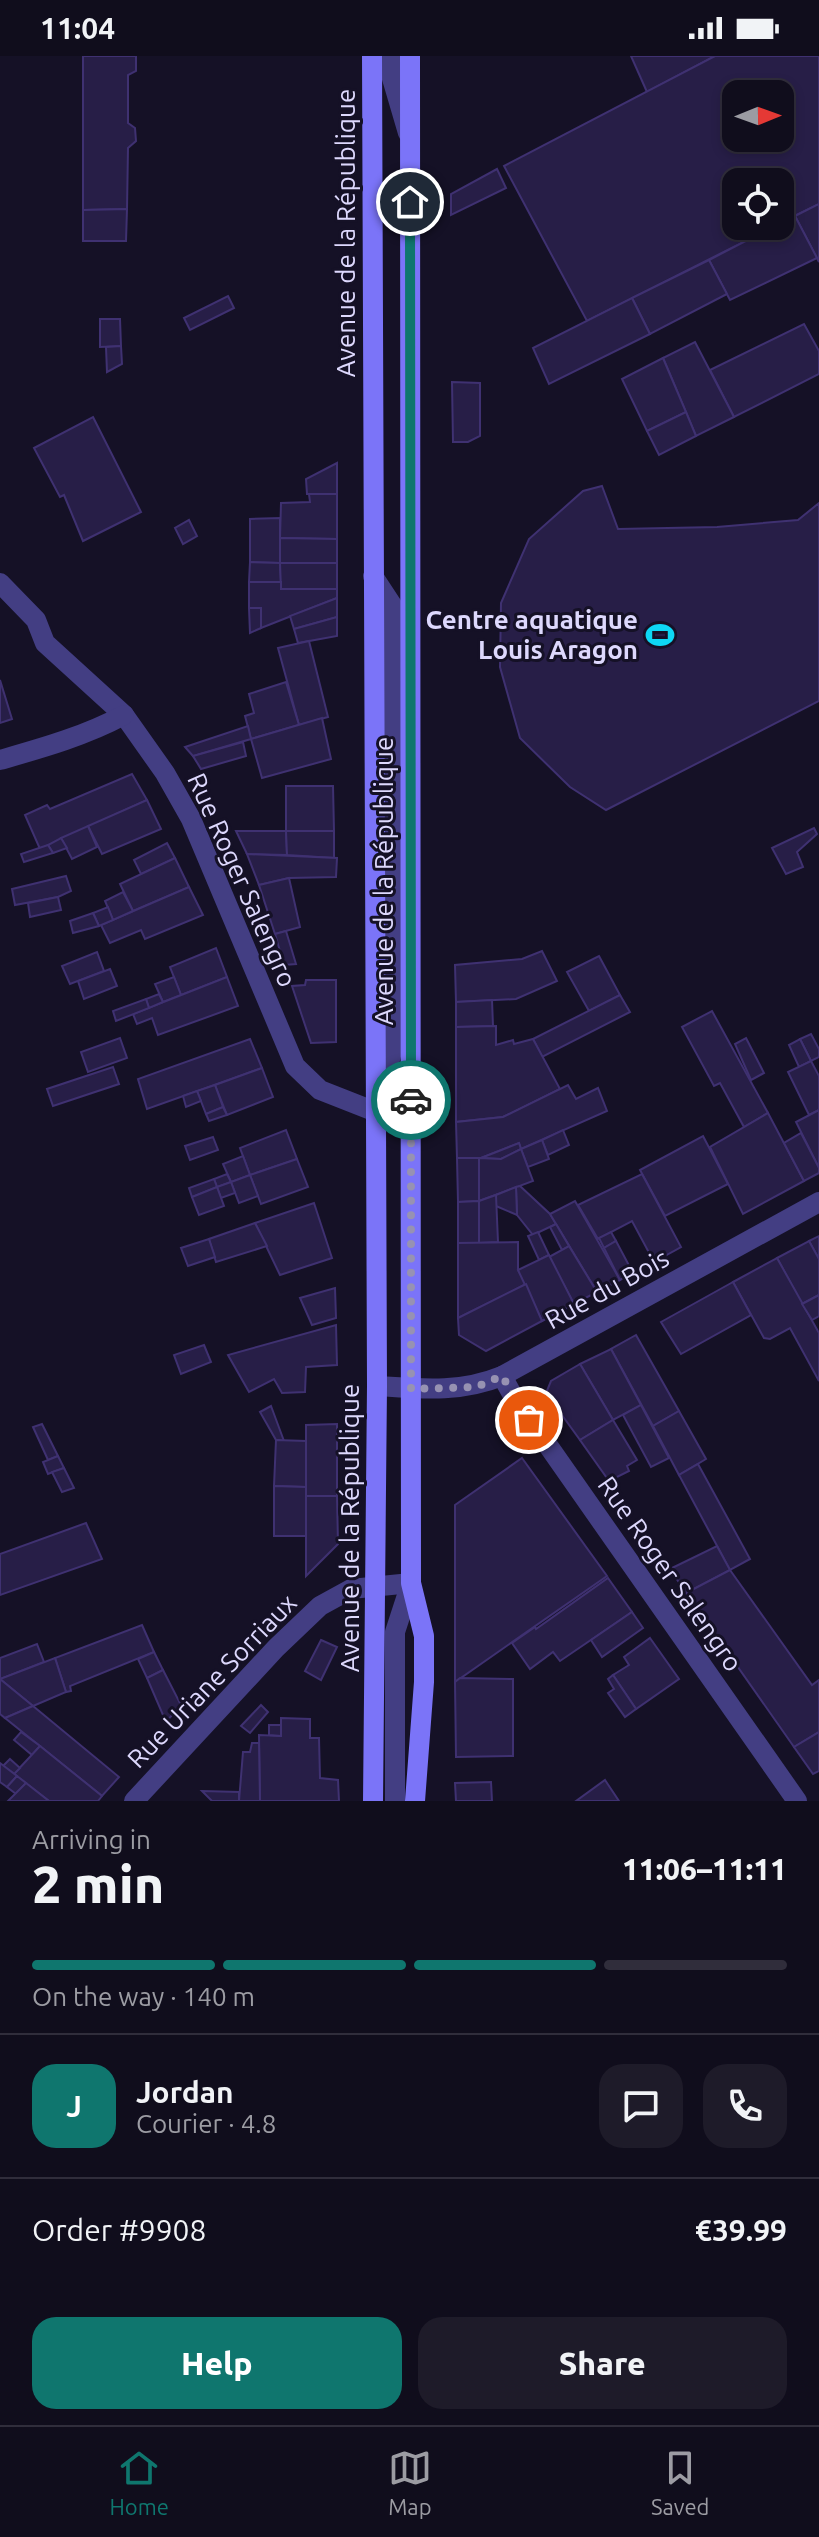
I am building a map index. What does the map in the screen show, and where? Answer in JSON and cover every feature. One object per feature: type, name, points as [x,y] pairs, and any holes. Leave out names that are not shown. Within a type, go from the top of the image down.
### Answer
[{"type":"main road","name":"Avenue de la République","points":[[372,56],[377,1386],[373,1801]]},
{"type":"main road","name":"Avenue de la République","points":[[410,56],[411,1583],[424,1636],[424,1682],[415,1801]]},
{"type":"street","points":[[391,56],[391,75],[410,141]]},
{"type":"street","name":"Rue Roger Salengro","points":[[0,583],[36,620],[45,643],[124,715],[165,773],[191,819],[295,1066],[320,1090],[376,1112],[411,1119]]},
{"type":"street","points":[[0,760],[50,746],[124,715]]},
{"type":"street","name":"Rue du Bois","points":[[377,1386],[411,1389],[476,1387],[502,1376],[819,1202]]},
{"type":"street","name":"Rue Roger Salengro","points":[[502,1376],[520,1407],[797,1801]]},
{"type":"street","points":[[395,1801],[395,1632],[411,1583]]},
{"type":"street","name":"Rue Uriane Sorriaux","points":[[134,1801],[276,1648],[320,1606],[351,1589],[411,1583]]},
{"type":"building","points":[[83,56],[136,56],[136,71],[128,75],[128,123],[135,128],[136,141],[128,148],[127,209],[83,210]]},
{"type":"building","points":[[631,56],[715,56],[647,92]]},
{"type":"building","points":[[715,56],[819,56],[819,204],[794,216],[794,168],[722,168],[722,240],[747,240],[587,321],[504,166]]},
{"type":"building","points":[[497,169],[506,188],[451,215],[451,194]]},
{"type":"building","points":[[819,204],[819,262],[795,216]]},
{"type":"building","points":[[127,209],[126,241],[83,241],[83,210]]},
{"type":"building","points":[[794,216],[817,258],[730,300],[709,260],[748,240],[794,240]]},
{"type":"building","points":[[709,260],[727,294],[650,334],[632,298]]},
{"type":"building","points":[[228,296],[234,308],[190,330],[184,318]]},
{"type":"building","points":[[632,298],[650,334],[549,384],[533,348]]},
{"type":"building","points":[[100,319],[120,319],[121,346],[100,347]]},
{"type":"building","points":[[804,324],[819,351],[819,374],[734,417],[710,370]]},
{"type":"building","points":[[695,342],[734,417],[696,436],[663,358]]},
{"type":"building","points":[[121,346],[122,364],[107,372],[106,347]]},
{"type":"building","points":[[663,358],[686,412],[647,431],[622,379]]},
{"type":"building","points":[[452,382],[480,383],[480,436],[468,442],[453,442]]},
{"type":"building","points":[[686,412],[696,436],[659,455],[647,431]]},
{"type":"building","points":[[93,417],[141,512],[83,541],[64,495],[60,497],[34,448]]},
{"type":"building","points":[[337,463],[337,494],[307,494],[306,479]]},
{"type":"building","name":"Centre aquatique Louis Aragon","points":[[602,486],[618,529],[717,527],[798,520],[819,503],[819,701],[606,810],[570,787],[520,738],[500,667],[501,603],[529,539],[583,491]]},
{"type":"building","points":[[309,494],[337,494],[337,539],[280,538],[281,503],[310,502]]},
{"type":"building","points":[[280,518],[280,563],[250,562],[250,519]]},
{"type":"building","points":[[189,520],[197,536],[183,544],[175,528]]},
{"type":"building","points":[[280,538],[337,539],[337,563],[280,563]]},
{"type":"building","points":[[250,562],[280,563],[281,582],[249,582]]},
{"type":"building","points":[[280,563],[337,563],[337,589],[281,589]]},
{"type":"building","points":[[249,582],[281,582],[281,589],[337,589],[337,598],[261,628],[261,608],[249,608]]},
{"type":"building","points":[[337,598],[337,617],[294,629],[290,616]]},
{"type":"building","points":[[249,608],[261,608],[261,628],[250,633]]},
{"type":"building","points":[[337,617],[337,636],[298,643],[294,629]]},
{"type":"building","points":[[309,641],[328,717],[299,725],[278,648]]},
{"type":"building","points":[[0,680],[12,719],[0,723]]},
{"type":"building","points":[[286,682],[299,725],[251,739],[245,716],[254,713],[249,694]]},
{"type":"building","points":[[322,718],[331,759],[262,778],[251,739]]},
{"type":"building","points":[[248,726],[251,739],[193,756],[185,747]]},
{"type":"building","points":[[243,742],[246,756],[201,769],[193,756]]},
{"type":"building","points":[[132,774],[147,800],[40,849],[25,815],[47,805],[50,809]]},
{"type":"building","points":[[286,786],[333,786],[334,831],[286,831]]},
{"type":"building","points":[[147,800],[161,829],[102,854],[88,826]]},
{"type":"building","points":[[88,826],[97,847],[72,859],[61,838]]},
{"type":"building","points":[[814,828],[817,834],[797,852],[803,867],[786,874],[772,848]]},
{"type":"building","points":[[236,831],[286,831],[287,855],[247,854]]},
{"type":"building","points":[[286,831],[334,831],[334,858],[287,855]]},
{"type":"building","points":[[61,838],[67,848],[53,853],[48,845]]},
{"type":"building","points":[[167,843],[175,858],[141,874],[134,860]]},
{"type":"building","points":[[48,845],[53,853],[24,862],[21,854]]},
{"type":"building","points":[[247,854],[337,858],[336,877],[289,878],[259,885]]},
{"type":"building","points":[[175,858],[189,887],[133,911],[120,884]]},
{"type":"building","points":[[66,876],[71,891],[58,897],[15,905],[12,889]]},
{"type":"building","points":[[289,878],[300,927],[275,934],[259,885]]},
{"type":"building","points":[[189,887],[203,915],[145,939],[141,930],[110,943],[101,925]]},
{"type":"building","points":[[123,892],[133,911],[113,920],[105,901]]},
{"type":"building","points":[[58,897],[61,910],[30,917],[28,903]]},
{"type":"building","points":[[108,907],[113,920],[99,926],[93,913]]},
{"type":"building","points":[[93,913],[99,926],[73,933],[70,921]]},
{"type":"building","points":[[286,931],[296,964],[284,965],[275,934]]},
{"type":"building","points":[[216,948],[227,977],[181,995],[170,967]]},
{"type":"building","points":[[542,951],[557,981],[516,999],[456,1002],[455,965],[522,959]]},
{"type":"building","points":[[97,952],[104,971],[70,984],[62,966]]},
{"type":"building","points":[[599,956],[620,995],[589,1011],[567,972]]},
{"type":"building","points":[[110,969],[117,986],[84,999],[78,981]]},
{"type":"building","points":[[174,977],[181,995],[163,1002],[155,984]]},
{"type":"building","points":[[227,977],[238,1006],[158,1035],[152,1018],[137,1024],[133,1014]]},
{"type":"building","points":[[306,980],[336,980],[336,1042],[311,1043],[292,986],[305,985]]},
{"type":"building","points":[[159,994],[163,1002],[149,1008],[146,999]]},
{"type":"building","points":[[620,995],[630,1012],[542,1057],[533,1039]]},
{"type":"building","points":[[146,999],[149,1008],[116,1021],[113,1011]]},
{"type":"building","points":[[492,1000],[493,1026],[456,1027],[456,1002]]},
{"type":"building","points":[[712,1011],[768,1113],[744,1127],[720,1083],[714,1086],[682,1027]]},
{"type":"building","points":[[496,1026],[496,1045],[533,1039],[560,1089],[503,1117],[456,1122],[456,1027]]},
{"type":"building","points":[[811,1034],[819,1049],[819,1057],[811,1061],[800,1039]]},
{"type":"building","points":[[120,1038],[127,1058],[88,1072],[81,1052]]},
{"type":"building","points":[[746,1038],[764,1073],[751,1080],[735,1044]]},
{"type":"building","points":[[250,1039],[262,1068],[147,1109],[138,1079]]},
{"type":"building","points":[[800,1039],[811,1061],[799,1067],[789,1045]]},
{"type":"building","points":[[811,1061],[819,1076],[819,1110],[809,1115],[788,1072]]},
{"type":"building","points":[[113,1067],[119,1084],[53,1106],[47,1089]]},
{"type":"building","points":[[262,1068],[273,1097],[227,1115],[215,1085]]},
{"type":"building","points":[[215,1085],[223,1107],[206,1114],[197,1091]]},
{"type":"building","points":[[568,1085],[576,1099],[598,1088],[607,1111],[521,1149],[519,1143],[481,1158],[457,1158],[456,1122],[503,1117]]},
{"type":"building","points":[[197,1091],[201,1101],[186,1107],[183,1096]]},
{"type":"building","points":[[223,1107],[227,1115],[209,1121],[206,1114]]},
{"type":"building","points":[[819,1110],[819,1168],[796,1122]]},
{"type":"building","points":[[768,1113],[804,1181],[743,1214],[710,1147]]},
{"type":"building","points":[[286,1130],[297,1159],[250,1175],[240,1148]]},
{"type":"building","points":[[563,1130],[569,1145],[548,1155],[542,1140]]},
{"type":"building","points":[[801,1133],[819,1168],[819,1173],[804,1181],[784,1143]]},
{"type":"building","points":[[703,1136],[728,1184],[665,1216],[640,1170]]},
{"type":"building","points":[[213,1137],[218,1150],[190,1160],[185,1146]]},
{"type":"building","points":[[542,1140],[549,1159],[528,1167],[521,1149]]},
{"type":"building","points":[[519,1143],[521,1149],[501,1159],[481,1158]]},
{"type":"building","points":[[521,1149],[533,1181],[479,1201],[479,1158],[501,1159]]},
{"type":"building","points":[[243,1156],[250,1175],[231,1182],[223,1164]]},
{"type":"building","points":[[457,1158],[479,1158],[479,1201],[458,1202]]},
{"type":"building","points":[[297,1159],[308,1187],[261,1204],[250,1175]]},
{"type":"building","points":[[227,1174],[231,1182],[217,1187],[214,1179]]},
{"type":"building","points":[[642,1174],[681,1247],[654,1262],[632,1221],[598,1239],[578,1205]]},
{"type":"building","points":[[250,1175],[258,1196],[239,1203],[231,1182]]},
{"type":"building","points":[[214,1179],[217,1187],[192,1197],[189,1188]]},
{"type":"building","points":[[231,1182],[235,1193],[221,1198],[217,1187]]},
{"type":"building","points":[[520,1186],[550,1214],[556,1224],[533,1235],[517,1215],[516,1187]]},
{"type":"building","points":[[217,1187],[224,1206],[199,1215],[192,1197]]},
{"type":"building","points":[[516,1187],[517,1215],[496,1206],[496,1195]]},
{"type":"building","points":[[496,1195],[498,1242],[479,1243],[479,1201]]},
{"type":"building","points":[[479,1201],[479,1243],[458,1243],[458,1202]]},
{"type":"building","points":[[575,1201],[620,1280],[597,1292],[550,1214]]},
{"type":"building","points":[[314,1203],[332,1258],[280,1275],[255,1223]]},
{"type":"building","points":[[255,1223],[267,1246],[216,1262],[209,1239]]},
{"type":"building","points":[[556,1224],[569,1246],[562,1250],[550,1227]]},
{"type":"building","points":[[538,1232],[549,1255],[539,1260],[528,1236]]},
{"type":"building","points":[[611,1232],[616,1241],[604,1248],[599,1238]]},
{"type":"building","points":[[819,1236],[819,1259],[809,1241]]},
{"type":"building","points":[[209,1239],[215,1257],[188,1266],[181,1248]]},
{"type":"building","points":[[616,1241],[633,1273],[620,1280],[604,1248]]},
{"type":"building","points":[[809,1241],[819,1259],[819,1295],[802,1304],[777,1258]]},
{"type":"building","points":[[518,1242],[518,1270],[526,1284],[458,1318],[458,1243]]},
{"type":"building","points":[[569,1246],[597,1292],[574,1304],[549,1257]]},
{"type":"building","points":[[549,1255],[574,1304],[542,1321],[518,1270]]},
{"type":"building","points":[[777,1258],[819,1333],[819,1381],[790,1328],[770,1339],[764,1338],[733,1282]]},
{"type":"building","points":[[733,1282],[751,1315],[681,1354],[661,1322]]},
{"type":"building","points":[[526,1284],[542,1321],[486,1351],[459,1335],[458,1318]]},
{"type":"building","points":[[335,1288],[336,1318],[312,1325],[300,1298]]},
{"type":"building","points":[[819,1295],[819,1316],[812,1320],[802,1304]]},
{"type":"building","points":[[336,1325],[337,1365],[306,1367],[305,1392],[282,1393],[274,1379],[249,1392],[228,1355]]},
{"type":"building","points":[[636,1335],[679,1411],[653,1426],[611,1349]]},
{"type":"building","points":[[204,1345],[211,1362],[181,1374],[174,1355]]},
{"type":"building","points":[[611,1349],[641,1405],[613,1420],[580,1364]]},
{"type":"building","points":[[580,1364],[613,1420],[580,1440],[546,1393],[551,1381]]},
{"type":"building","points":[[641,1405],[669,1458],[651,1467],[623,1415]]},
{"type":"building","points":[[271,1406],[284,1441],[276,1440],[260,1412]]},
{"type":"building","points":[[679,1411],[706,1459],[679,1475],[653,1426]]},
{"type":"building","points":[[613,1420],[637,1460],[627,1466],[629,1471],[609,1481],[580,1440]]},
{"type":"building","points":[[42,1424],[58,1456],[48,1460],[33,1427]]},
{"type":"building","points":[[337,1424],[337,1496],[306,1496],[306,1425]]},
{"type":"building","points":[[276,1440],[306,1441],[306,1487],[274,1486]]},
{"type":"building","points":[[58,1456],[64,1468],[48,1474],[43,1462]]},
{"type":"building","points":[[522,1458],[607,1576],[455,1682],[455,1505]]},
{"type":"building","points":[[698,1464],[750,1559],[730,1570],[679,1475]]},
{"type":"building","points":[[64,1468],[74,1488],[62,1492],[52,1472]]},
{"type":"building","points":[[274,1486],[306,1487],[306,1536],[274,1536]]},
{"type":"building","points":[[306,1496],[337,1496],[338,1544],[306,1576]]},
{"type":"building","points":[[86,1523],[102,1559],[0,1595],[0,1554]]},
{"type":"building","points":[[717,1546],[730,1570],[686,1593],[670,1569]]},
{"type":"building","points":[[730,1570],[812,1685],[819,1680],[819,1732],[794,1747],[686,1593]]},
{"type":"building","points":[[608,1578],[632,1612],[560,1661],[553,1652],[530,1669],[512,1643]]},
{"type":"building","points":[[632,1612],[643,1628],[602,1657],[591,1640]]},
{"type":"building","points":[[142,1625],[154,1652],[70,1686],[71,1691],[66,1692],[55,1658]]},
{"type":"building","points":[[650,1638],[679,1679],[636,1709],[613,1675],[629,1665],[624,1657]]},
{"type":"building","points":[[321,1640],[337,1647],[321,1680],[305,1671]]},
{"type":"building","points":[[37,1644],[44,1662],[0,1679],[0,1658]]},
{"type":"building","points":[[154,1652],[163,1670],[147,1678],[138,1659]]},
{"type":"building","points":[[55,1658],[66,1692],[33,1706],[0,1679]]},
{"type":"building","points":[[163,1670],[181,1705],[166,1722],[147,1678]]},
{"type":"building","points":[[613,1675],[636,1709],[625,1717],[608,1693],[614,1689],[608,1679]]},
{"type":"building","points":[[460,1678],[513,1679],[513,1756],[456,1757],[455,1682]]},
{"type":"building","points":[[0,1679],[33,1706],[5,1718],[0,1714]]},
{"type":"building","points":[[261,1705],[268,1712],[250,1733],[241,1726]]},
{"type":"building","points":[[33,1706],[119,1777],[102,1796],[5,1718]]},
{"type":"building","points":[[281,1718],[310,1719],[310,1738],[319,1738],[320,1778],[338,1780],[339,1801],[260,1801],[259,1735],[281,1736]]},
{"type":"building","points":[[269,1725],[281,1725],[281,1736],[269,1735]]},
{"type":"building","points":[[21,1732],[40,1746],[32,1755],[14,1740]]},
{"type":"building","points":[[819,1732],[819,1771],[813,1774],[794,1747]]},
{"type":"building","points":[[252,1743],[259,1743],[260,1801],[239,1801],[243,1752],[250,1752]]},
{"type":"building","points":[[40,1746],[102,1796],[98,1801],[49,1801],[14,1774]]},
{"type":"building","points":[[10,1759],[20,1768],[14,1774],[3,1766]]},
{"type":"building","points":[[0,1763],[17,1776],[7,1787],[0,1782]]},
{"type":"building","points":[[17,1776],[26,1783],[16,1794],[7,1787]]},
{"type":"building","points":[[605,1780],[619,1801],[576,1801]]},
{"type":"building","points":[[491,1782],[492,1801],[456,1801],[455,1783]]},
{"type":"building","points":[[26,1783],[49,1801],[8,1801]]},
{"type":"building","points":[[202,1791],[239,1792],[239,1801],[212,1801]]},
{"type":"way so far","points":[[411,1100],[411,1389],[476,1387],[502,1376],[529,1420]]},
{"type":"place","name":"Centre aquatique Louis Aragon","points":[[660,635]]},
{"type":"route","points":[[410,202],[411,1100]]}]
